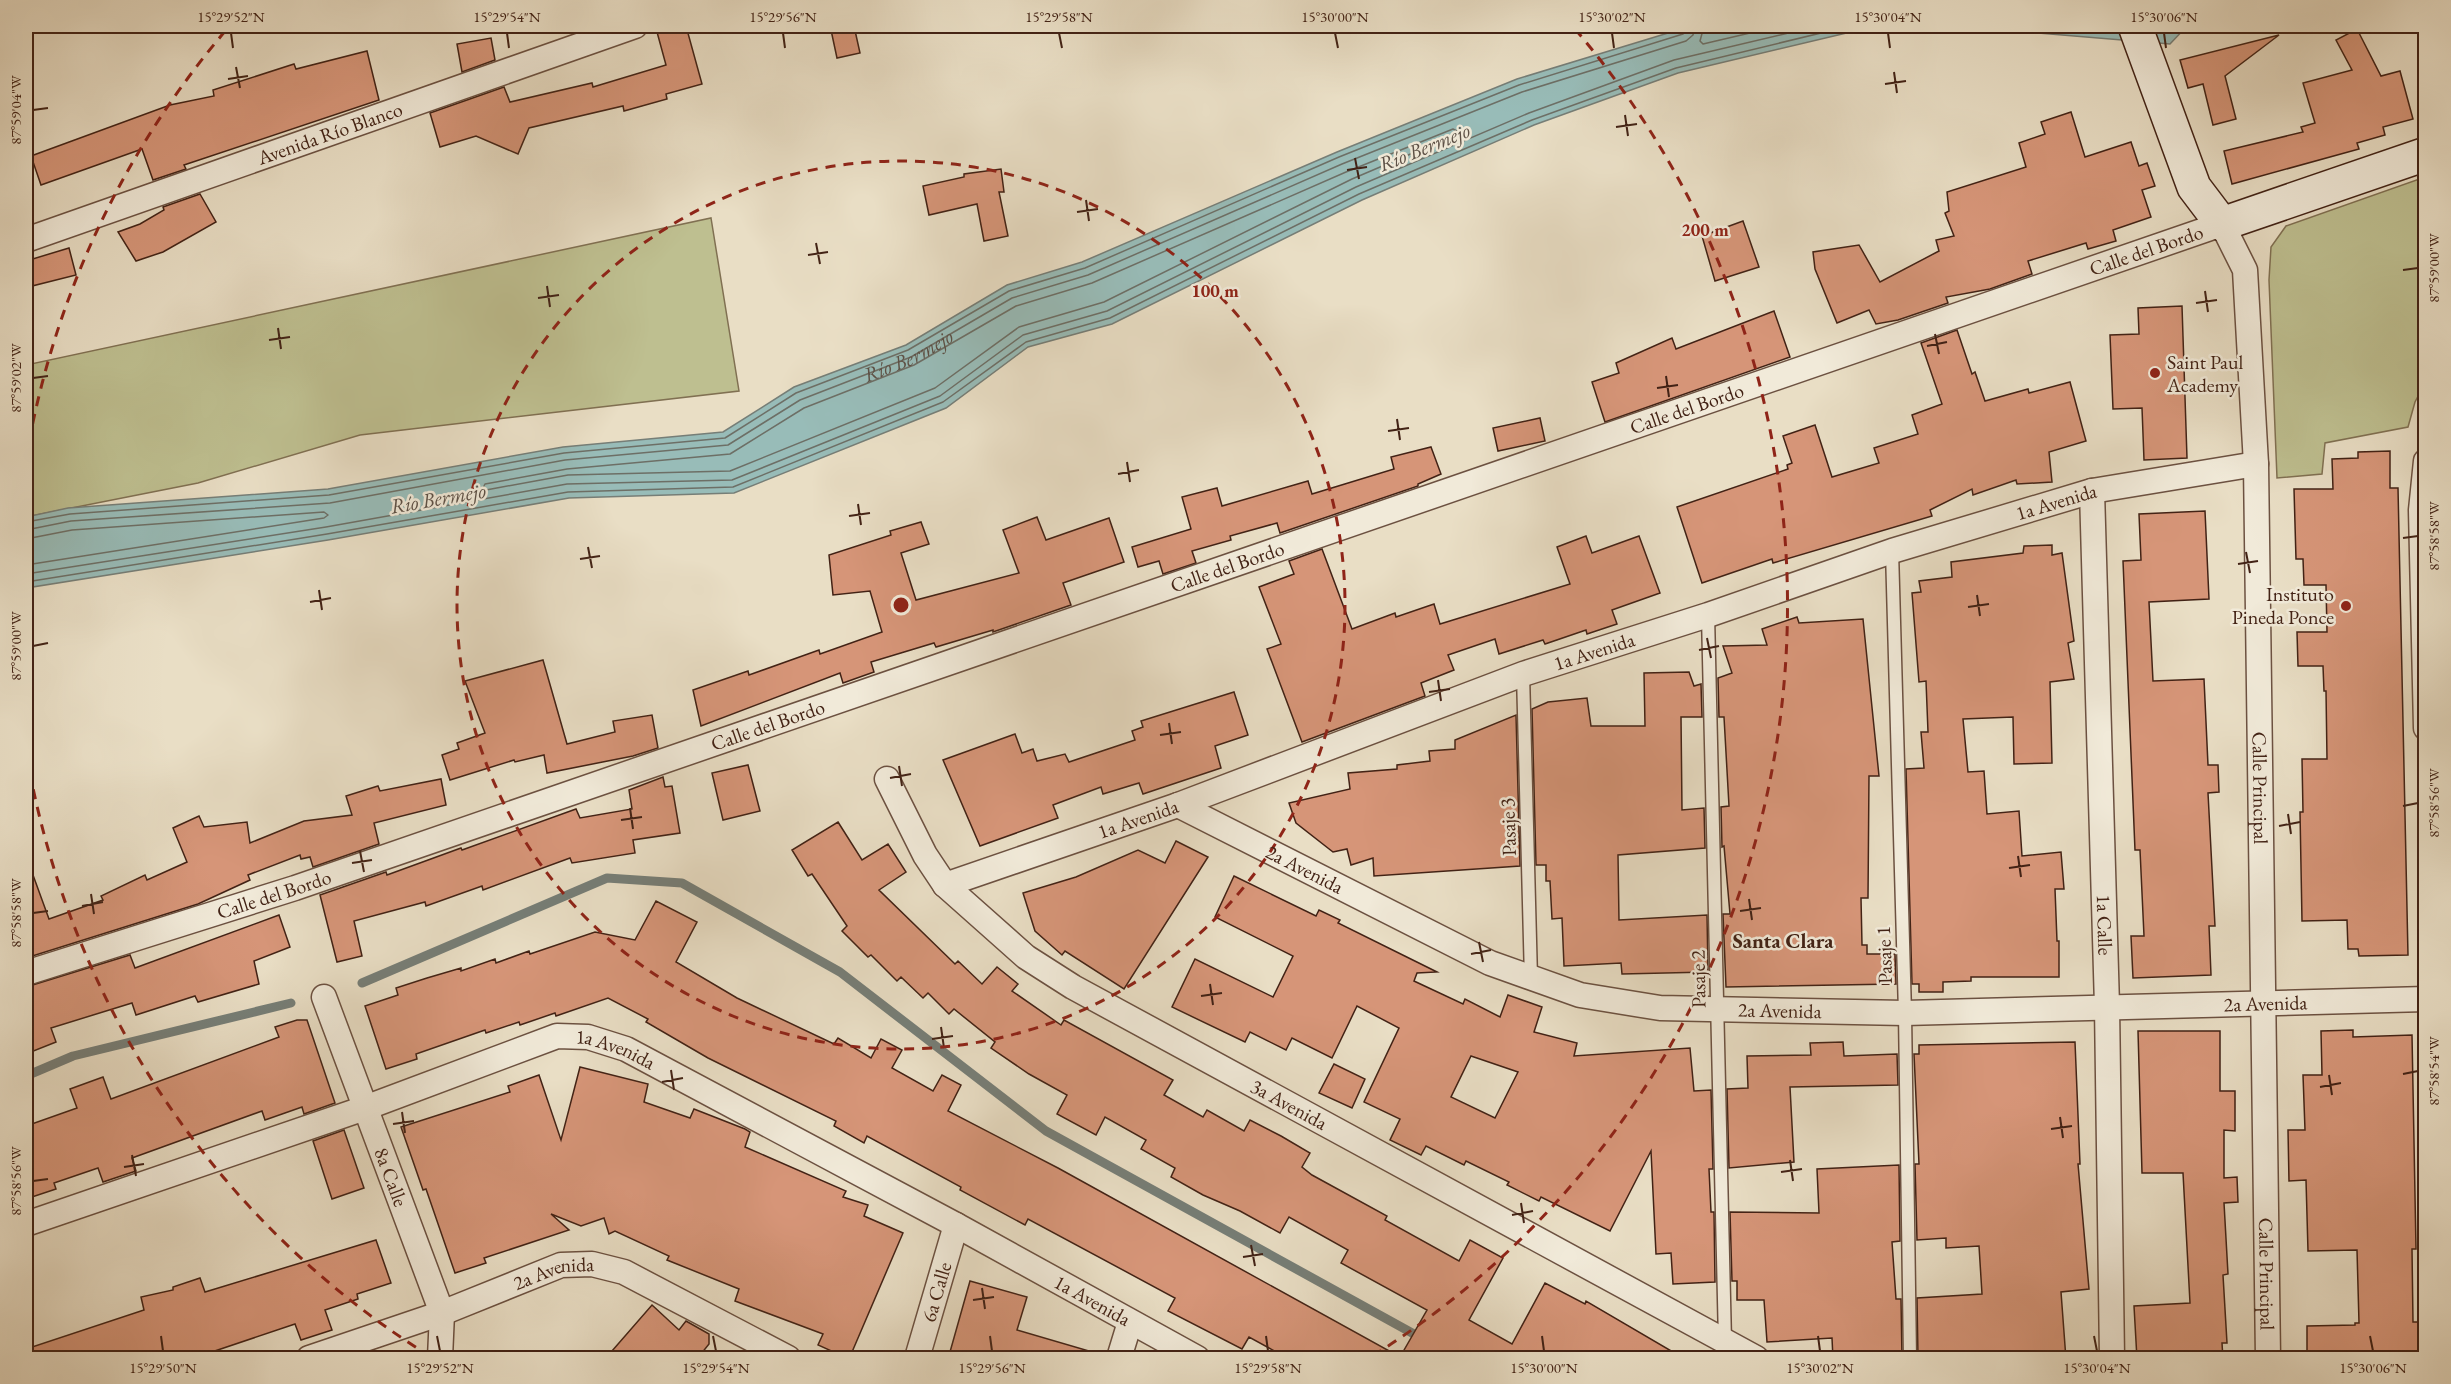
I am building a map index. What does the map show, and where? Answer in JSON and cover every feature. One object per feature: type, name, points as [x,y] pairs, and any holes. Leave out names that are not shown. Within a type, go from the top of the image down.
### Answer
[{"type":"street","name":"Avenida Río Blanco","points":[[26,240],[635,26]]},
{"type":"street","points":[[2135,26],[2194,188],[2222,224]]},
{"type":"street","name":"Calle del Bordo","points":[[26,973],[295,888],[2426,154]]},
{"type":"street","name":"Calle Principal","points":[[2222,224],[2245,270],[2256,464],[2268,1359]]},
{"type":"street","points":[[2426,461],[2421,510],[2426,728]]},
{"type":"street","name":"1a Avenida","points":[[945,885],[1178,805],[1522,674],[1708,615],[1892,551],[2092,491],[2256,464]]},
{"type":"street","name":"1a Calle","points":[[2092,491],[2107,1006],[2112,1359]]},
{"type":"street","name":"3a Avenida","points":[[887,779],[925,855],[945,885],[1026,957],[1073,987],[1756,1359]]},
{"type":"street","name":"2a Avenida","points":[[1178,805],[1490,963],[1580,995],[1660,1008],[1905,1013],[2426,999]]},
{"type":"street","name":"8a Calle","points":[[324,997],[442,1313],[440,1358]]},
{"type":"street","name":"1a Avenida","points":[[26,1224],[365,1108],[557,1036],[588,1036],[626,1049],[956,1225],[1197,1359]]},
{"type":"street","name":"6a Calle","points":[[917,1359],[956,1225]]},
{"type":"street","name":"2a Avenida","points":[[309,1359],[442,1313],[561,1266],[592,1264],[624,1272],[788,1359]]},
{"type":"street","points":[[1119,1359],[1130,1322]]},
{"type":"lane","name":"Pasaje 1","points":[[1892,551],[1905,1013],[1910,1359]]},
{"type":"lane","name":"Pasaje 2","points":[[1708,615],[1725,1342]]},
{"type":"lane","name":"Pasaje 3","points":[[1522,674],[1532,979]]},
{"type":"green space","points":[[2425,177],[2425,383],[2415,402],[2408,427],[2325,443],[2322,474],[2277,478],[2269,280],[2271,247],[2286,226]]},
{"type":"green space","points":[[711,218],[739,391],[360,435],[198,483],[26,517],[26,365]]},
{"type":"water","name":"Río Bermejo","points":[[1691,26],[1876,26],[1678,73],[1534,125],[1362,200],[1112,324],[1028,347],[946,408],[734,493],[569,498],[328,540],[26,588],[26,517],[68,508],[328,489],[563,447],[723,432],[794,387],[906,345],[1007,285],[1082,262],[1337,152],[1517,79]]},
{"type":"water","points":[[1955,26],[2187,26],[2170,44]]},
{"type":"building","points":[[686,26],[702,84],[666,94],[667,99],[624,111],[623,106],[529,128],[518,154],[476,136],[440,147],[430,113],[504,87],[510,102],[592,83],[593,87],[666,65],[657,32]]},
{"type":"building","points":[[854,26],[860,53],[837,58],[831,30]]},
{"type":"building","points":[[2357,29],[2381,76],[2400,71],[2413,119],[2383,127],[2385,135],[2357,143],[2359,149],[2232,184],[2224,151],[2303,132],[2301,127],[2315,123],[2303,83],[2352,70],[2336,40]]},
{"type":"building","points":[[2279,35],[2225,76],[2236,119],[2213,125],[2203,84],[2188,88],[2180,60]]},
{"type":"building","points":[[491,38],[495,60],[462,72],[457,44]]},
{"type":"building","points":[[367,51],[379,100],[184,165],[186,169],[153,180],[142,149],[41,185],[31,156],[170,105],[214,96],[213,90],[294,64],[296,69]]},
{"type":"building","points":[[2071,112],[2085,157],[2131,142],[2139,166],[2147,163],[2155,186],[2142,190],[2151,217],[2113,230],[2116,241],[2088,249],[2086,243],[2028,261],[2032,274],[1990,289],[1946,297],[1948,303],[1898,320],[1876,324],[1869,310],[1837,323],[1815,269],[1813,252],[1859,245],[1880,282],[1939,251],[1936,240],[1954,236],[1945,213],[1949,211],[1947,192],[2026,167],[2019,143],[2045,134],[2041,122]]},
{"type":"building","points":[[1001,169],[1004,192],[999,192],[1008,236],[984,241],[977,204],[929,215],[923,186],[964,177],[964,174]]},
{"type":"building","points":[[200,194],[216,222],[163,252],[136,261],[118,232],[140,224],[164,210],[163,207]]},
{"type":"building","points":[[1743,221],[1759,267],[1715,281],[1702,236]]},
{"type":"building","points":[[69,248],[76,275],[32,286],[26,261]]},
{"type":"building","points":[[2182,306],[2187,458],[2144,460],[2142,408],[2113,409],[2110,335],[2139,334],[2138,308]]},
{"type":"building","points":[[1774,311],[1790,357],[1605,422],[1592,382],[1619,373],[1616,363],[1672,338],[1676,349]]},
{"type":"building","points":[[1957,330],[1972,374],[1975,372],[1985,401],[2028,389],[2029,393],[2070,382],[2086,441],[2049,452],[2052,482],[2017,484],[2016,480],[1973,495],[1972,489],[1930,510],[1932,516],[1773,563],[1772,559],[1702,583],[1677,507],[1788,469],[1787,465],[1792,463],[1783,436],[1815,425],[1832,477],[1879,463],[1874,448],[1918,434],[1912,415],[1942,404],[1921,343]]},
{"type":"building","points":[[1540,418],[1545,441],[1498,451],[1493,428]]},
{"type":"building","points":[[1431,447],[1441,474],[1418,486],[1280,533],[1277,523],[1230,536],[1231,540],[1192,551],[1196,563],[1163,574],[1159,561],[1138,567],[1132,547],[1191,529],[1182,497],[1217,488],[1222,506],[1308,481],[1312,494],[1394,469],[1391,457]]},
{"type":"building","points":[[2390,451],[2390,488],[2398,488],[2408,955],[2359,956],[2358,949],[2348,949],[2347,920],[2302,921],[2300,812],[2303,812],[2302,759],[2327,759],[2326,691],[2324,691],[2323,666],[2298,666],[2297,632],[2327,632],[2326,585],[2304,585],[2303,559],[2296,559],[2294,489],[2333,489],[2332,459],[2358,458],[2358,452]]},
{"type":"building","points":[[2205,511],[2209,599],[2149,602],[2153,681],[2204,679],[2208,765],[2218,765],[2219,792],[2208,793],[2215,926],[2209,926],[2211,975],[2133,978],[2131,936],[2144,936],[2140,850],[2135,850],[2123,561],[2141,560],[2139,514]]},
{"type":"building","points":[[1037,517],[1046,540],[1109,518],[1124,562],[1063,583],[1071,605],[993,632],[993,630],[936,647],[934,643],[871,662],[874,672],[843,683],[840,673],[701,726],[693,690],[748,671],[749,675],[819,650],[820,654],[882,632],[870,591],[833,595],[829,555],[891,535],[890,531],[921,522],[929,544],[901,553],[916,600],[1019,573],[1003,530]]},
{"type":"building","points":[[1586,536],[1592,553],[1639,536],[1660,593],[1612,610],[1617,624],[1587,634],[1586,630],[1545,644],[1543,640],[1499,654],[1495,639],[1448,655],[1454,670],[1421,683],[1425,696],[1302,742],[1267,649],[1281,644],[1259,587],[1294,574],[1289,561],[1322,549],[1352,629],[1395,613],[1396,617],[1434,604],[1440,624],[1570,584],[1557,547]]},
{"type":"building","points":[[2052,545],[2052,555],[2062,553],[2074,641],[2068,643],[2074,679],[2050,682],[2052,763],[2014,764],[2013,717],[1963,719],[1968,772],[1984,771],[1987,814],[2019,811],[2022,856],[2061,852],[2064,889],[2055,889],[2059,977],[1971,977],[1971,981],[1943,982],[1943,992],[1919,992],[1919,984],[1912,984],[1906,769],[1924,768],[1921,732],[1928,732],[1926,681],[1919,682],[1912,593],[1921,592],[1919,581],[1952,577],[1951,562],[2023,553],[2024,546]]},
{"type":"building","points":[[1797,617],[1799,623],[1863,619],[1879,776],[1869,776],[1868,898],[1861,898],[1862,945],[1867,945],[1867,954],[1895,954],[1896,984],[1726,987],[1723,914],[1730,914],[1724,846],[1722,847],[1721,807],[1729,806],[1724,717],[1719,717],[1718,678],[1732,673],[1723,646],[1767,645],[1762,629]]},
{"type":"building","points":[[543,660],[567,744],[615,732],[613,721],[652,715],[658,748],[633,756],[547,773],[544,755],[515,762],[514,760],[450,780],[442,755],[459,749],[457,743],[485,733],[465,681]]},
{"type":"building","points":[[1689,672],[1694,686],[1701,684],[1702,717],[1681,717],[1682,810],[1704,808],[1705,848],[1618,855],[1619,920],[1707,915],[1708,972],[1622,974],[1621,963],[1564,966],[1562,918],[1552,919],[1550,881],[1546,881],[1546,865],[1536,865],[1532,709],[1548,702],[1587,698],[1591,726],[1645,726],[1644,673]]},
{"type":"building","points":[[1234,692],[1248,735],[1215,746],[1221,768],[1143,794],[1139,783],[1103,794],[1101,787],[1053,805],[1058,818],[980,846],[943,760],[1015,734],[1022,753],[1033,749],[1037,761],[1065,754],[1069,762],[1135,740],[1132,731],[1143,727],[1141,721]]},
{"type":"building","points":[[1516,715],[1520,866],[1374,876],[1373,858],[1351,865],[1347,849],[1333,852],[1296,823],[1289,803],[1350,789],[1348,773],[1397,769],[1397,765],[1430,761],[1429,751],[1455,749],[1455,740]]},
{"type":"building","points":[[748,765],[760,811],[723,820],[712,773]]},
{"type":"building","points":[[663,777],[665,787],[672,786],[680,833],[633,840],[635,853],[572,863],[570,858],[483,890],[482,886],[426,906],[425,902],[354,921],[362,956],[337,962],[320,895],[386,872],[387,875],[461,848],[462,850],[576,809],[580,818],[632,809],[629,790]]},
{"type":"building","points":[[441,779],[446,805],[374,823],[379,844],[313,867],[310,857],[301,859],[300,855],[248,875],[250,880],[198,904],[26,958],[26,864],[29,864],[49,919],[103,900],[101,896],[145,875],[147,880],[187,862],[173,828],[199,816],[204,827],[247,822],[250,843],[304,821],[352,815],[346,796],[378,786],[380,791]]},
{"type":"building","points":[[838,822],[862,860],[888,844],[906,872],[879,890],[955,964],[958,961],[982,984],[997,967],[1018,984],[1012,991],[1061,1025],[1064,1020],[1173,1080],[1164,1095],[1203,1117],[1207,1110],[1244,1131],[1250,1120],[1281,1136],[1310,1153],[1302,1167],[1312,1175],[1387,1216],[1385,1220],[1459,1261],[1470,1240],[1503,1258],[1469,1320],[1512,1344],[1545,1283],[1585,1304],[1586,1301],[1685,1359],[1289,1359],[1249,1337],[1242,1349],[1168,1311],[1175,1298],[1028,1219],[1025,1225],[867,1136],[864,1143],[834,1126],[836,1121],[708,1058],[646,1022],[648,1019],[608,998],[556,1016],[555,1013],[486,1033],[485,1030],[416,1054],[417,1059],[386,1069],[365,1006],[398,995],[396,988],[427,978],[461,968],[461,971],[495,959],[496,963],[529,951],[530,954],[595,932],[635,940],[656,901],[697,922],[676,962],[737,998],[834,1044],[838,1038],[871,1058],[881,1039],[902,1050],[892,1068],[933,1091],[942,1075],[961,1085],[948,1111],[1058,1168],[1400,1357],[1427,1310],[1341,1263],[1348,1250],[1289,1217],[1280,1233],[1240,1211],[1203,1195],[1171,1177],[1175,1168],[1141,1149],[1146,1140],[1105,1117],[1096,1135],[1057,1114],[1067,1095],[1029,1074],[991,1048],[995,1042],[954,1009],[949,1014],[928,993],[923,998],[901,977],[897,981],[871,955],[868,957],[842,931],[847,926],[812,874],[808,876],[792,850]]},
{"type":"building","points":[[1176,841],[1208,857],[1124,989],[1065,951],[1062,955],[1035,931],[1023,893],[1076,877],[1138,850],[1165,863]]},
{"type":"building","points":[[1234,876],[1316,916],[1319,910],[1340,920],[1338,923],[1437,972],[1417,973],[1414,981],[1463,1004],[1465,999],[1500,1017],[1508,995],[1542,1007],[1534,1032],[1577,1043],[1574,1056],[1690,1048],[1694,1091],[1711,1090],[1713,1169],[1709,1169],[1711,1212],[1714,1212],[1715,1282],[1673,1284],[1671,1253],[1656,1254],[1651,1151],[1610,1231],[1541,1197],[1539,1201],[1507,1185],[1509,1182],[1466,1161],[1464,1165],[1426,1146],[1421,1155],[1390,1140],[1400,1119],[1364,1102],[1399,1028],[1357,1006],[1332,1058],[1292,1038],[1286,1050],[1250,1032],[1245,1042],[1172,1007],[1195,959],[1273,997],[1293,956],[1215,917]],"holes":[[[1471,1056],[1518,1072],[1495,1118],[1451,1097]]]},
{"type":"building","points":[[279,915],[290,947],[254,961],[259,984],[198,1002],[195,996],[136,1015],[132,1003],[51,1028],[56,1042],[26,1054],[26,987],[130,955],[135,968]]},
{"type":"building","points":[[297,1020],[307,1020],[335,1103],[304,1114],[302,1107],[265,1120],[262,1111],[132,1158],[136,1171],[103,1182],[98,1168],[54,1183],[56,1189],[26,1199],[26,1126],[77,1108],[70,1089],[103,1077],[111,1099],[279,1037],[275,1027]]},
{"type":"building","points":[[2353,1030],[2353,1037],[2412,1035],[2416,1249],[2412,1249],[2413,1322],[2424,1322],[2425,1355],[2307,1358],[2307,1326],[2359,1323],[2357,1250],[2308,1251],[2306,1180],[2289,1181],[2288,1130],[2305,1130],[2303,1075],[2322,1075],[2321,1031]]},
{"type":"building","points":[[2138,1031],[2220,1031],[2220,1091],[2235,1091],[2235,1131],[2224,1130],[2224,1178],[2237,1177],[2238,1202],[2224,1203],[2228,1274],[2223,1275],[2227,1343],[2222,1343],[2223,1359],[2137,1359],[2134,1306],[2190,1303],[2183,1173],[2142,1173]]},
{"type":"building","points":[[1843,1042],[1844,1056],[1897,1054],[1898,1085],[1790,1087],[1794,1162],[1729,1168],[1727,1089],[1748,1088],[1747,1056],[1811,1055],[1810,1043]]},
{"type":"building","points":[[2075,1042],[2080,1164],[2078,1164],[2089,1289],[2061,1292],[2066,1359],[1918,1359],[1917,1298],[1982,1294],[1979,1246],[1946,1248],[1946,1238],[1917,1240],[1915,1164],[1919,1164],[1914,1054],[1919,1054],[1919,1045]]},
{"type":"building","points":[[1334,1064],[1365,1079],[1352,1108],[1319,1093]]},
{"type":"building","points":[[580,1067],[648,1084],[644,1102],[690,1118],[694,1109],[745,1129],[750,1132],[745,1147],[846,1191],[843,1197],[868,1205],[864,1216],[903,1233],[849,1359],[818,1345],[823,1334],[735,1301],[739,1289],[667,1260],[669,1256],[615,1231],[609,1234],[604,1218],[581,1226],[551,1214],[569,1230],[484,1258],[486,1263],[455,1273],[426,1189],[423,1190],[401,1127],[510,1092],[508,1086],[539,1075],[561,1140]]},
{"type":"building","points":[[344,1130],[364,1188],[332,1199],[313,1141]]},
{"type":"building","points":[[1899,1165],[1900,1241],[1892,1242],[1896,1299],[1901,1299],[1902,1359],[1833,1359],[1832,1338],[1767,1342],[1764,1300],[1737,1300],[1737,1281],[1732,1281],[1730,1212],[1819,1213],[1817,1169]]},
{"type":"building","points":[[376,1240],[391,1283],[357,1294],[358,1299],[325,1310],[332,1330],[301,1340],[295,1324],[191,1359],[26,1359],[26,1349],[144,1310],[141,1297],[173,1290],[173,1287],[200,1278],[205,1292]]},
{"type":"building","points":[[970,1281],[1027,1297],[1017,1330],[1089,1351],[1088,1359],[948,1359]]},
{"type":"building","points":[[652,1305],[679,1330],[686,1321],[709,1334],[709,1344],[697,1359],[605,1359]]},
{"type":"waterway","points":[[362,983],[607,878],[682,883],[840,972],[1046,1131],[1423,1339]]},
{"type":"waterway","points":[[26,1076],[73,1056],[291,1003]]},
{"type":"place","name":"Saint Paul Academy","points":[[2155,373]]},
{"type":"place","name":"Instituto Pineda Ponce","points":[[2346,606]]},
{"type":"district","name":"Santa Clara","points":[[1783,940]]}]
